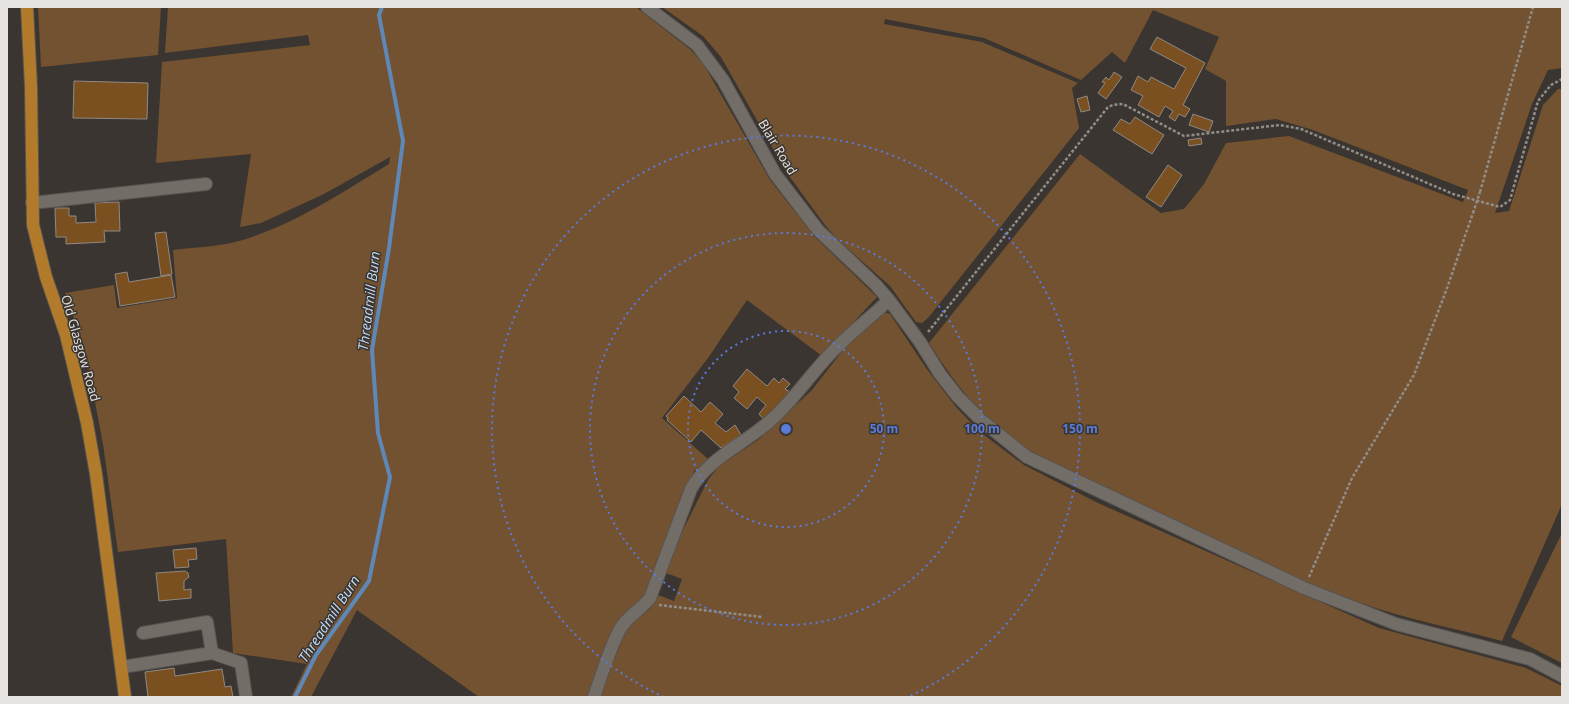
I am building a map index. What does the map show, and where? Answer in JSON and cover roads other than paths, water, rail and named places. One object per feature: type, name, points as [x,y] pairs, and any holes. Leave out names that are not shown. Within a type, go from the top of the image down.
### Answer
[{"type":"main road","name":"Old Glasgow Road","points":[[27,7],[31,87],[33,225],[37,246],[66,335],[87,423],[96,474],[125,697]]},
{"type":"street","name":"Blair Road","points":[[647,7],[697,46],[710,62],[723,80],[775,174],[818,230],[876,285],[889,300],[920,342],[940,374],[958,396],[986,425],[1027,457],[1307,589],[1396,624],[1530,659],[1562,676]]},
{"type":"street","points":[[32,203],[206,184]]},
{"type":"street","points":[[594,697],[619,630],[650,598],[691,489],[698,476],[708,466],[751,437],[771,420],[789,403],[836,348],[889,300]]},
{"type":"street","points":[[143,633],[207,622],[212,653]]},
{"type":"street","points":[[122,667],[212,653],[241,663],[246,697]]},
{"type":"waterway","name":"Threadmill Burn","points":[[295,697],[316,655],[369,581],[390,477],[378,433],[372,350],[389,248],[403,141],[379,15],[382,7]]}]
